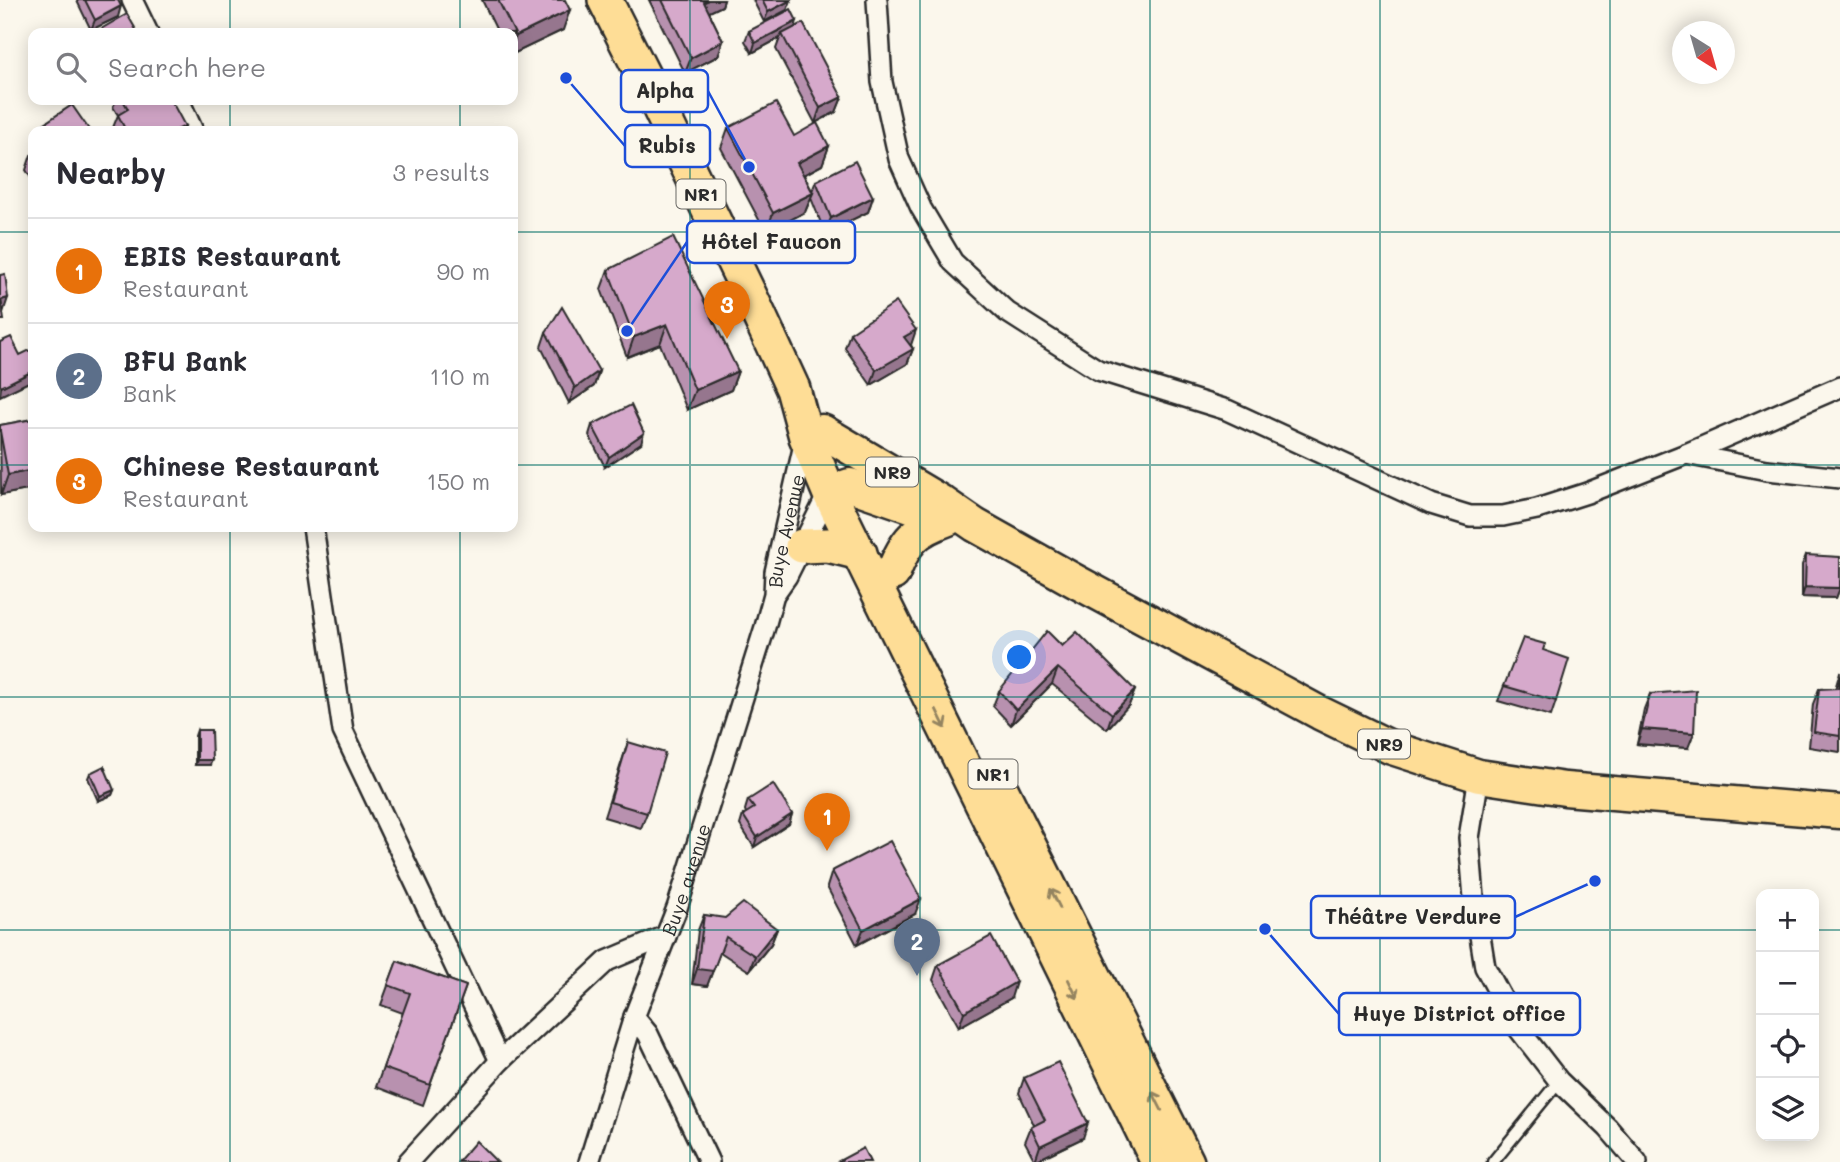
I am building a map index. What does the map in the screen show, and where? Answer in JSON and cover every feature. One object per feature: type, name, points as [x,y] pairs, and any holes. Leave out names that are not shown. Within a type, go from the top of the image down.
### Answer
[{"type":"highway","name":"NR1","points":[[605,0],[659,105],[840,488],[893,573],[933,678],[1158,1162]]},
{"type":"highway","name":"NR1","points":[[840,488],[860,553],[933,678],[1187,1162]]},
{"type":"highway","points":[[893,573],[902,551],[913,536],[926,527],[961,522]]},
{"type":"highway","points":[[802,546],[828,545],[860,553]]},
{"type":"main road","name":"NR9","points":[[814,434],[943,503],[961,522]]},
{"type":"main road","name":"NR9","points":[[840,488],[961,522],[1320,713],[1392,748],[1479,776],[1565,789],[1840,812]]},
{"type":"street","points":[[132,0],[146,28]]},
{"type":"street","points":[[877,0],[882,82],[899,159],[921,208],[953,262],[1007,312],[1098,370],[1227,410],[1431,504],[1470,516],[1503,516],[1537,509],[1587,493],[1686,454],[1840,387]]},
{"type":"street","points":[[181,105],[191,126]]},
{"type":"street","name":"Buye Avenue","points":[[774,594],[775,572],[814,434]]},
{"type":"street","points":[[1686,454],[1767,470],[1840,478]]},
{"type":"street","name":"Buye Avenue","points":[[774,594],[840,488]]},
{"type":"street","points":[[314,532],[343,731],[500,1061]]},
{"type":"street","name":"Buye avenue","points":[[589,1162],[634,1017],[677,908],[774,594]]},
{"type":"street","points":[[1479,776],[1469,838],[1474,898],[1485,967],[1518,1028],[1559,1081],[1608,1128],[1637,1162]]},
{"type":"street","points":[[408,1162],[500,1061],[607,961],[666,936]]},
{"type":"street","points":[[634,1017],[648,1034],[709,1162]]},
{"type":"lane","points":[[1493,1162],[1559,1081]]},
{"type":"building","points":[[85,0],[118,0],[121,6],[95,20]]},
{"type":"building","points":[[498,0],[565,0],[570,10],[518,35],[518,28],[512,28]]},
{"type":"building","points":[[662,0],[709,0],[704,2],[723,41],[691,58]]},
{"type":"building","points":[[762,0],[791,0],[768,12]]},
{"type":"building","points":[[791,9],[797,21],[755,43],[749,31]]},
{"type":"building","points":[[127,14],[135,28],[103,28]]},
{"type":"building","points":[[803,23],[842,97],[820,108],[782,34]]},
{"type":"building","points":[[776,103],[794,136],[817,123],[829,146],[797,163],[813,193],[773,213],[728,128]]},
{"type":"building","points":[[72,105],[87,126],[40,126]]},
{"type":"building","points":[[126,105],[174,105],[185,126],[124,126],[118,115],[128,109]]},
{"type":"building","points":[[855,161],[873,197],[831,218],[816,181]]},
{"type":"building","points":[[673,237],[738,371],[695,390],[667,324],[634,337],[608,270]]},
{"type":"building","points":[[5,274],[8,298],[1,300],[4,320],[0,320],[0,275]]},
{"type":"building","points":[[896,302],[916,330],[904,337],[913,349],[876,370],[850,333]]},
{"type":"building","points":[[562,307],[599,371],[575,388],[546,332]]},
{"type":"building","points":[[11,337],[20,355],[28,351],[28,374],[1,387],[0,385],[0,342]]},
{"type":"building","points":[[631,405],[644,433],[609,457],[592,425]]},
{"type":"building","points":[[28,420],[28,471],[8,475],[0,425]]},
{"type":"building","points":[[1806,555],[1840,557],[1840,588],[1805,587]]},
{"type":"building","points":[[1047,631],[1062,646],[1077,632],[1135,690],[1112,714],[1058,668],[1016,710],[999,691]]},
{"type":"building","points":[[1523,638],[1545,644],[1543,650],[1569,659],[1556,701],[1504,686]]},
{"type":"building","points":[[1840,675],[1840,736],[1814,732],[1819,689],[1838,688]]},
{"type":"building","points":[[1696,690],[1694,733],[1642,729],[1650,694]]},
{"type":"building","points":[[197,730],[211,730],[212,760],[197,760]]},
{"type":"building","points":[[628,742],[665,753],[647,813],[610,802]]},
{"type":"building","points":[[104,766],[114,790],[100,796],[90,773]]},
{"type":"building","points":[[773,784],[792,814],[757,837],[743,815],[754,808],[748,800]]},
{"type":"building","points":[[890,841],[921,899],[863,930],[832,871]]},
{"type":"building","points":[[743,903],[777,929],[755,956],[726,937],[713,971],[697,969],[704,915],[725,918]]},
{"type":"building","points":[[991,936],[1016,982],[964,1012],[938,965]]},
{"type":"building","points":[[397,961],[466,986],[430,1085],[383,1068],[410,993],[388,985]]},
{"type":"building","points":[[1058,1062],[1088,1123],[1040,1146],[1031,1127],[1045,1120],[1024,1078]]},
{"type":"building","points":[[476,1141],[497,1162],[458,1162]]},
{"type":"building","points":[[863,1148],[870,1162],[837,1162]]},
{"type":"place","name":"Rubis","points":[[566,78]]},
{"type":"place","name":"Alpha","points":[[749,167]]},
{"type":"place","name":"Hôtel Faucon","points":[[627,331]]},
{"type":"place","name":"Chinese Restaurant","points":[[727,339]]},
{"type":"place","name":"EBIS Restaurant","points":[[827,851]]},
{"type":"place","name":"Théâtre Verdure","points":[[1595,881]]},
{"type":"place","name":"Huye District office","points":[[1265,929]]},
{"type":"place","name":"BFU Bank","points":[[917,976]]}]
